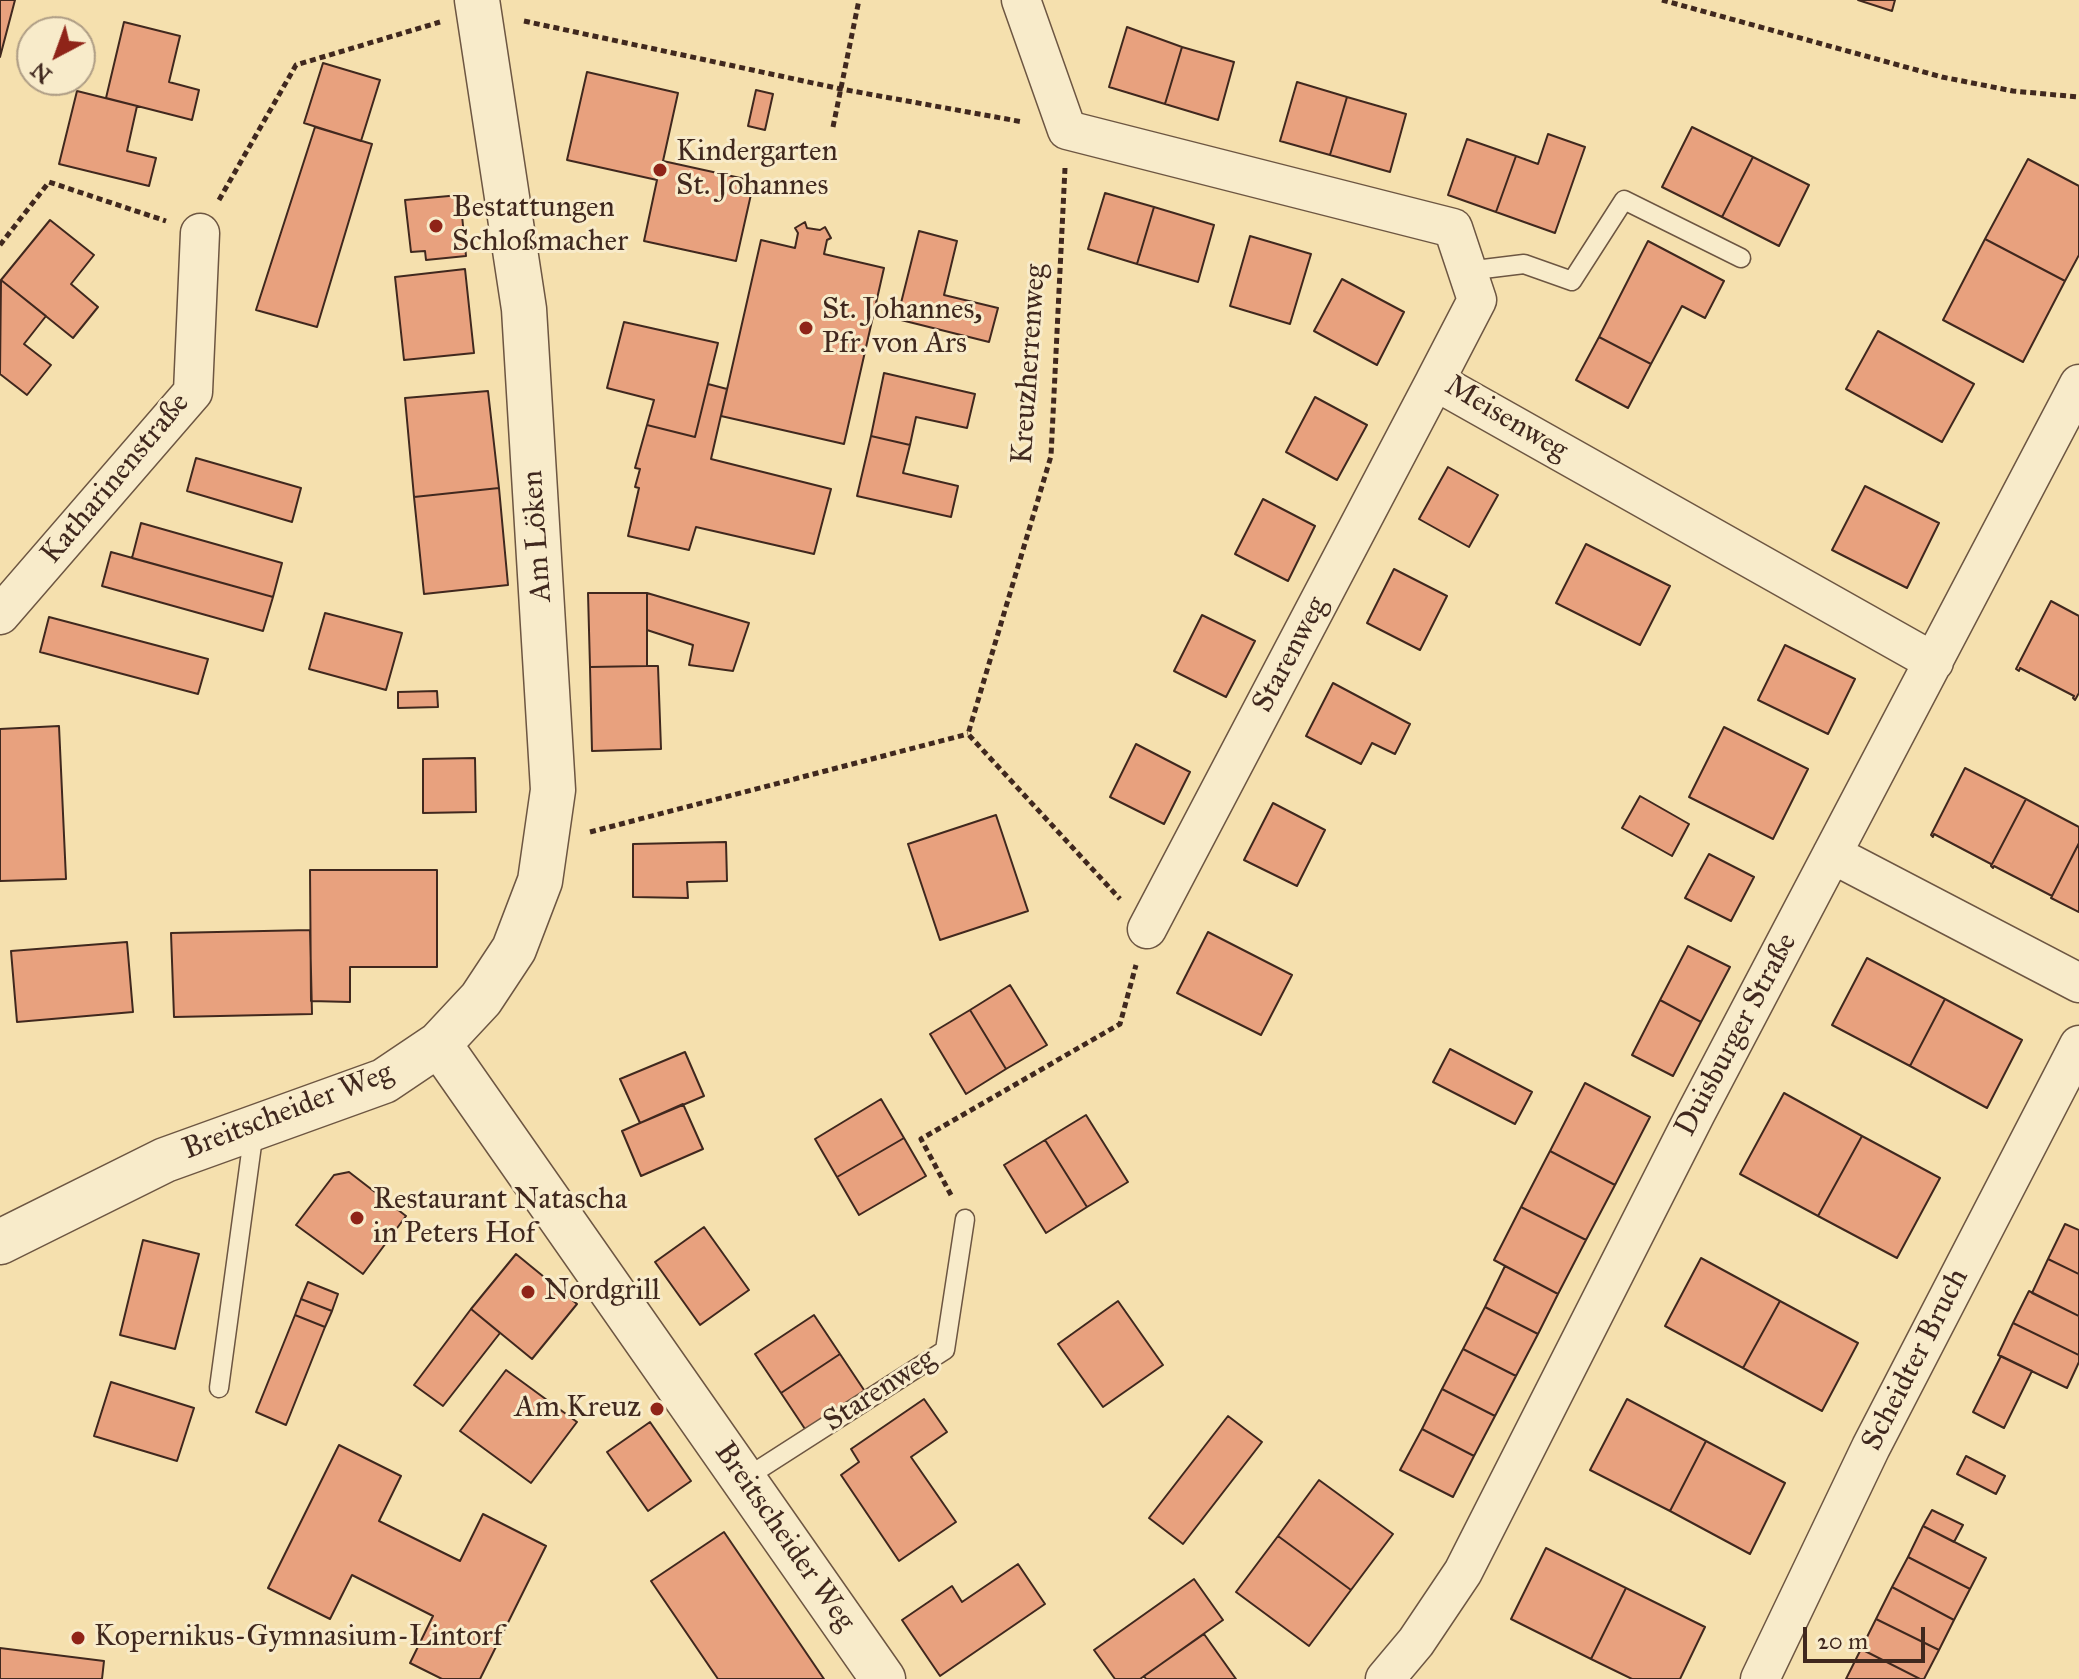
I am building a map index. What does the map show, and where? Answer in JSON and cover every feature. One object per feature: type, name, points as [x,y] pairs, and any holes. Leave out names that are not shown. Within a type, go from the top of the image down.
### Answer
[{"type":"street","name":"Am Löken","points":[[439,1044],[481,999],[514,949],[540,881],[553,790],[524,309],[477,0]]},
{"type":"street","points":[[1021,0],[1067,130]]},
{"type":"street","name":"Meisenweg","points":[[1067,130],[1453,228],[1477,300],[1435,381],[1934,662]]},
{"type":"street","name":"Katharinenstraße","points":[[0,615],[193,392],[200,233]]},
{"type":"street","name":"Starenweg","points":[[1147,929],[1435,381]]},
{"type":"street","name":"Duisburger Straße","points":[[1385,1679],[1416,1642],[1463,1572],[1696,1113],[2079,384]]},
{"type":"street","points":[[1832,854],[2079,983]]},
{"type":"street","name":"Breitscheider Weg","points":[[0,1242],[165,1160],[384,1081],[439,1044],[883,1679]]},
{"type":"street","name":"Scheidter Bruch","points":[[1760,1679],[1871,1447],[2079,1045]]},
{"type":"lane","points":[[1467,271],[1524,264],[1572,281],[1624,200],[1741,258]]},
{"type":"lane","points":[[219,1388],[255,1127]]},
{"type":"lane","name":"Starenweg","points":[[744,1479],[945,1350],[965,1219]]},
{"type":"path","points":[[833,127],[859,0]]},
{"type":"path","points":[[1662,0],[1942,77],[2013,91],[2079,97]]},
{"type":"path","name":"Kreuzherrenweg","points":[[968,734],[1051,456],[1067,130]]},
{"type":"path","points":[[547,844],[968,734],[1147,929],[1120,1024],[921,1139],[965,1219]]},
{"type":"building","points":[[0,0],[15,0],[0,57]]},
{"type":"building","points":[[1858,0],[1895,0],[1892,11]]},
{"type":"building","points":[[124,22],[180,36],[169,82],[199,90],[192,120],[106,98]]},
{"type":"building","points":[[1127,27],[1182,47],[1165,104],[1109,87]]},
{"type":"building","points":[[1182,47],[1234,62],[1218,120],[1165,104]]},
{"type":"building","points":[[323,63],[380,80],[361,141],[304,123]]},
{"type":"building","name":"Kindergarten St. Johannes","points":[[587,72],[678,93],[663,161],[754,181],[736,261],[644,241],[657,180],[567,160]]},
{"type":"building","points":[[1297,82],[1347,97],[1330,155],[1280,141]]},
{"type":"building","points":[[756,90],[773,94],[765,130],[748,126]]},
{"type":"building","points":[[76,96],[96,96],[137,106],[127,151],[156,158],[149,186],[59,164]]},
{"type":"building","points":[[1347,97],[1406,114],[1390,172],[1330,155]]},
{"type":"building","points":[[315,127],[372,144],[317,327],[256,310]]},
{"type":"building","points":[[1692,127],[1753,157],[1722,217],[1662,187]]},
{"type":"building","points":[[1548,134],[1585,147],[1555,233],[1496,212],[1516,156],[1538,164]]},
{"type":"building","points":[[1467,139],[1516,156],[1496,212],[1448,195]]},
{"type":"building","points":[[1753,157],[1809,185],[1779,246],[1722,217]]},
{"type":"building","points":[[2028,159],[2079,186],[2079,255],[2065,281],[1985,239]]},
{"type":"building","points":[[1105,193],[1154,207],[1137,264],[1088,249]]},
{"type":"building","name":"Bestattungen Schloßmacher","points":[[460,195],[466,256],[426,260],[425,251],[411,252],[405,200]]},
{"type":"building","points":[[1154,207],[1214,225],[1198,282],[1137,264]]},
{"type":"building","points":[[50,220],[94,255],[71,284],[98,307],[73,338],[1,280]]},
{"type":"building","name":"St. Johannes, Pfr. von Ars","points":[[805,222],[807,228],[820,230],[825,227],[831,238],[827,240],[824,254],[884,268],[844,444],[721,416],[761,240],[795,248],[798,233],[795,228]]},
{"type":"building","points":[[919,231],[957,241],[944,295],[998,308],[989,342],[897,319]]},
{"type":"building","points":[[1250,236],[1311,254],[1290,324],[1230,306]]},
{"type":"building","points":[[1985,239],[2065,281],[2023,362],[1943,320]]},
{"type":"building","points":[[1648,241],[1724,281],[1705,318],[1682,306],[1651,364],[1599,337]]},
{"type":"building","points":[[465,269],[474,353],[404,360],[395,277]]},
{"type":"building","points":[[1342,279],[1404,312],[1377,365],[1314,331]]},
{"type":"building","points":[[1,280],[46,316],[24,344],[51,365],[27,395],[0,374]]},
{"type":"building","points":[[624,322],[718,343],[695,437],[647,425],[654,400],[607,388]]},
{"type":"building","points":[[1878,331],[1974,384],[1942,442],[1846,389]]},
{"type":"building","points":[[1599,337],[1651,364],[1628,408],[1576,380]]},
{"type":"building","points":[[884,373],[975,394],[967,428],[916,417],[910,445],[871,436]]},
{"type":"building","points":[[708,384],[727,389],[711,459],[831,489],[814,554],[696,527],[689,550],[628,536],[639,488],[635,487],[640,469],[635,468],[647,425],[695,437]]},
{"type":"building","points":[[488,391],[499,488],[414,497],[405,398]]},
{"type":"building","points":[[1315,397],[1367,425],[1337,480],[1286,452]]},
{"type":"building","points":[[871,436],[910,445],[903,473],[958,486],[951,517],[857,496]]},
{"type":"building","points":[[196,458],[301,488],[292,522],[187,491]]},
{"type":"building","points":[[1448,467],[1498,495],[1469,547],[1419,519]]},
{"type":"building","points":[[1865,486],[1939,523],[1907,588],[1832,550]]},
{"type":"building","points":[[499,488],[508,585],[424,594],[414,497]]},
{"type":"building","points":[[1263,499],[1315,526],[1288,581],[1235,554]]},
{"type":"building","points":[[141,523],[282,563],[273,597],[132,558]]},
{"type":"building","points":[[1586,544],[1670,586],[1640,645],[1556,603]]},
{"type":"building","points":[[111,552],[273,597],[263,631],[102,586]]},
{"type":"building","points":[[1394,569],[1447,596],[1420,650],[1367,623]]},
{"type":"building","points":[[588,593],[647,593],[647,666],[590,667]]},
{"type":"building","points":[[647,593],[749,623],[733,671],[689,665],[693,645],[647,630]]},
{"type":"building","points":[[2051,601],[2079,616],[2079,693],[2075,700],[2074,696],[2020,668],[2019,671],[2016,669]]},
{"type":"building","points":[[325,613],[402,633],[386,690],[309,669]]},
{"type":"building","points":[[1202,615],[1255,641],[1226,697],[1174,671]]},
{"type":"building","points":[[49,617],[208,659],[198,694],[40,652]]},
{"type":"building","points":[[1785,645],[1855,679],[1828,734],[1758,700]]},
{"type":"building","points":[[658,666],[661,749],[592,751],[590,667]]},
{"type":"building","points":[[1333,683],[1410,724],[1395,754],[1372,743],[1361,764],[1306,736]]},
{"type":"building","points":[[437,691],[438,707],[398,708],[398,692]]},
{"type":"building","points":[[59,726],[66,879],[0,881],[0,729]]},
{"type":"building","points":[[1724,727],[1808,769],[1773,839],[1689,797]]},
{"type":"building","points":[[1136,744],[1190,772],[1164,824],[1110,797]]},
{"type":"building","points":[[475,758],[476,812],[423,813],[423,759]]},
{"type":"building","points":[[1965,768],[2026,799],[1991,866],[1931,835]]},
{"type":"building","points":[[1640,796],[1689,824],[1672,856],[1622,828]]},
{"type":"building","points":[[2026,799],[2079,827],[2079,843],[2052,896],[1991,866]]},
{"type":"building","points":[[1273,803],[1325,830],[1297,886],[1244,860]]},
{"type":"building","points":[[996,815],[1028,911],[940,940],[908,844]]},
{"type":"building","points":[[726,842],[727,881],[687,882],[688,898],[633,897],[633,844]]},
{"type":"building","points":[[2079,843],[2079,912],[2051,898]]},
{"type":"building","points":[[1709,854],[1754,877],[1731,921],[1685,898]]},
{"type":"building","points":[[310,870],[437,870],[437,967],[350,967],[350,1002],[311,1001]]},
{"type":"building","points":[[310,930],[312,1014],[174,1017],[171,933]]},
{"type":"building","points":[[1208,932],[1292,975],[1261,1035],[1177,993]]},
{"type":"building","points":[[127,942],[133,1012],[17,1022],[11,951]]},
{"type":"building","points":[[1688,946],[1730,967],[1701,1022],[1660,1000]]},
{"type":"building","points":[[1867,958],[1945,999],[1910,1066],[1832,1025]]},
{"type":"building","points":[[1010,985],[1047,1045],[1006,1069],[970,1010]]},
{"type":"building","points":[[1945,999],[2022,1040],[1987,1108],[1910,1066]]},
{"type":"building","points":[[1660,1000],[1701,1022],[1673,1076],[1632,1055]]},
{"type":"building","points":[[970,1010],[1006,1069],[966,1094],[930,1034]]},
{"type":"building","points":[[1450,1049],[1532,1092],[1515,1124],[1433,1082]]},
{"type":"building","points":[[685,1052],[704,1096],[640,1123],[620,1079]]},
{"type":"building","points":[[1585,1083],[1650,1117],[1615,1185],[1550,1151]]},
{"type":"building","points":[[1784,1093],[1862,1136],[1818,1216],[1740,1174]]},
{"type":"building","points":[[881,1099],[904,1138],[837,1177],[815,1139]]},
{"type":"building","points":[[683,1104],[703,1149],[641,1176],[622,1131]]},
{"type":"building","points":[[1086,1115],[1128,1182],[1087,1207],[1045,1140]]},
{"type":"building","points":[[1862,1136],[1940,1178],[1897,1258],[1818,1216]]},
{"type":"building","points":[[904,1138],[926,1176],[859,1215],[837,1177]]},
{"type":"building","points":[[1045,1140],[1087,1207],[1046,1233],[1004,1165]]},
{"type":"building","points":[[1550,1151],[1615,1185],[1586,1240],[1521,1207]]},
{"type":"building","points":[[349,1172],[406,1216],[363,1274],[296,1225],[334,1175]]},
{"type":"building","points":[[1521,1207],[1586,1240],[1558,1294],[1494,1260]]},
{"type":"building","points":[[2065,1224],[2079,1230],[2079,1274],[2048,1259]]},
{"type":"building","points":[[704,1227],[749,1290],[700,1325],[655,1262]]},
{"type":"building","points":[[143,1240],[199,1254],[175,1349],[120,1335]]},
{"type":"building","points":[[516,1254],[577,1304],[532,1359],[471,1309]]},
{"type":"building","points":[[1701,1258],[1780,1301],[1743,1368],[1665,1326]]},
{"type":"building","points":[[2048,1259],[2079,1274],[2079,1316],[2032,1293]]},
{"type":"building","points":[[1505,1266],[1558,1294],[1538,1334],[1485,1307]]},
{"type":"building","points":[[308,1282],[338,1294],[332,1311],[301,1299]]},
{"type":"building","points":[[2029,1291],[2079,1316],[2079,1355],[2013,1323]]},
{"type":"building","points":[[301,1299],[332,1311],[325,1327],[295,1315]]},
{"type":"building","points":[[1118,1301],[1163,1365],[1103,1407],[1058,1344]]},
{"type":"building","points":[[1780,1301],[1858,1343],[1822,1411],[1743,1368]]},
{"type":"building","points":[[1485,1307],[1538,1334],[1516,1376],[1463,1349]]},
{"type":"building","points":[[471,1309],[500,1333],[443,1406],[414,1385]]},
{"type":"building","points":[[295,1315],[325,1327],[286,1425],[256,1412]]},
{"type":"building","points":[[814,1315],[840,1354],[781,1393],[755,1354]]},
{"type":"building","points":[[2013,1323],[2079,1355],[2067,1388],[1998,1355]]},
{"type":"building","points":[[1463,1349],[1516,1376],[1495,1416],[1442,1389]]},
{"type":"building","points":[[840,1354],[866,1393],[807,1432],[781,1393]]},
{"type":"building","points":[[2001,1356],[2032,1371],[2004,1428],[1973,1412]]},
{"type":"building","points":[[506,1370],[577,1422],[531,1483],[460,1431]]},
{"type":"building","points":[[111,1382],[194,1408],[177,1461],[94,1436]]},
{"type":"building","points":[[1442,1389],[1495,1416],[1474,1456],[1422,1429]]},
{"type":"building","points":[[924,1399],[947,1432],[911,1457],[956,1522],[899,1561],[841,1475],[859,1462],[851,1449]]},
{"type":"building","points":[[1627,1399],[1706,1441],[1670,1511],[1590,1470]]},
{"type":"building","points":[[1228,1416],[1262,1442],[1183,1544],[1149,1518]]},
{"type":"building","points":[[650,1422],[691,1481],[648,1511],[607,1452]]},
{"type":"building","points":[[1422,1429],[1474,1456],[1453,1497],[1400,1470]]},
{"type":"building","points":[[1706,1441],[1785,1483],[1750,1554],[1670,1511]]},
{"type":"building","points":[[339,1445],[401,1476],[379,1521],[460,1561],[483,1514],[546,1546],[480,1679],[442,1679],[410,1663],[433,1616],[352,1575],[330,1619],[268,1588]]},
{"type":"building","points":[[1966,1456],[2005,1476],[1996,1494],[1957,1474]]},
{"type":"building","points":[[1319,1480],[1393,1534],[1351,1590],[1278,1536]]},
{"type":"building","points":[[1932,1510],[1963,1525],[1954,1542],[1923,1526]]},
{"type":"building","points":[[1923,1526],[1986,1558],[1970,1589],[1908,1557]]},
{"type":"building","points":[[724,1532],[824,1679],[718,1679],[651,1581]]},
{"type":"building","points":[[1278,1536],[1351,1590],[1309,1646],[1236,1592]]},
{"type":"building","points":[[1546,1548],[1626,1588],[1591,1659],[1511,1619]]},
{"type":"building","points":[[1908,1557],[1970,1589],[1954,1620],[1892,1587]]},
{"type":"building","points":[[1018,1564],[1045,1604],[940,1676],[902,1620],[952,1586],[962,1602]]},
{"type":"building","points":[[1194,1579],[1223,1620],[1140,1679],[1115,1679],[1094,1650]]},
{"type":"building","points":[[1892,1587],[1954,1620],[1939,1650],[1876,1619]]},
{"type":"building","points":[[1626,1588],[1705,1627],[1680,1679],[1632,1679],[1591,1659]]},
{"type":"building","points":[[1876,1619],[1939,1650],[1924,1679],[1861,1649]]},
{"type":"building","points":[[1204,1634],[1236,1679],[1146,1679],[1144,1676]]},
{"type":"building","points":[[0,1648],[104,1661],[102,1679],[0,1679]]},
{"type":"building","points":[[1861,1649],[1920,1679],[1846,1679]]},
{"type":"place","name":"Kindergarten St. Johannes","points":[[660,170]]},
{"type":"place","name":"Bestattungen Schloßmacher","points":[[436,226]]},
{"type":"place","name":"St. Johannes, Pfr. von Ars","points":[[806,328]]},
{"type":"place","name":"Restaurant Natascha in Peters Hof","points":[[357,1218]]},
{"type":"place","name":"Nordgrill","points":[[528,1292]]},
{"type":"place","name":"Am Kreuz","points":[[657,1409]]},
{"type":"place","name":"Kopernikus-Gymnasium-Lintorf","points":[[78,1638]]}]
